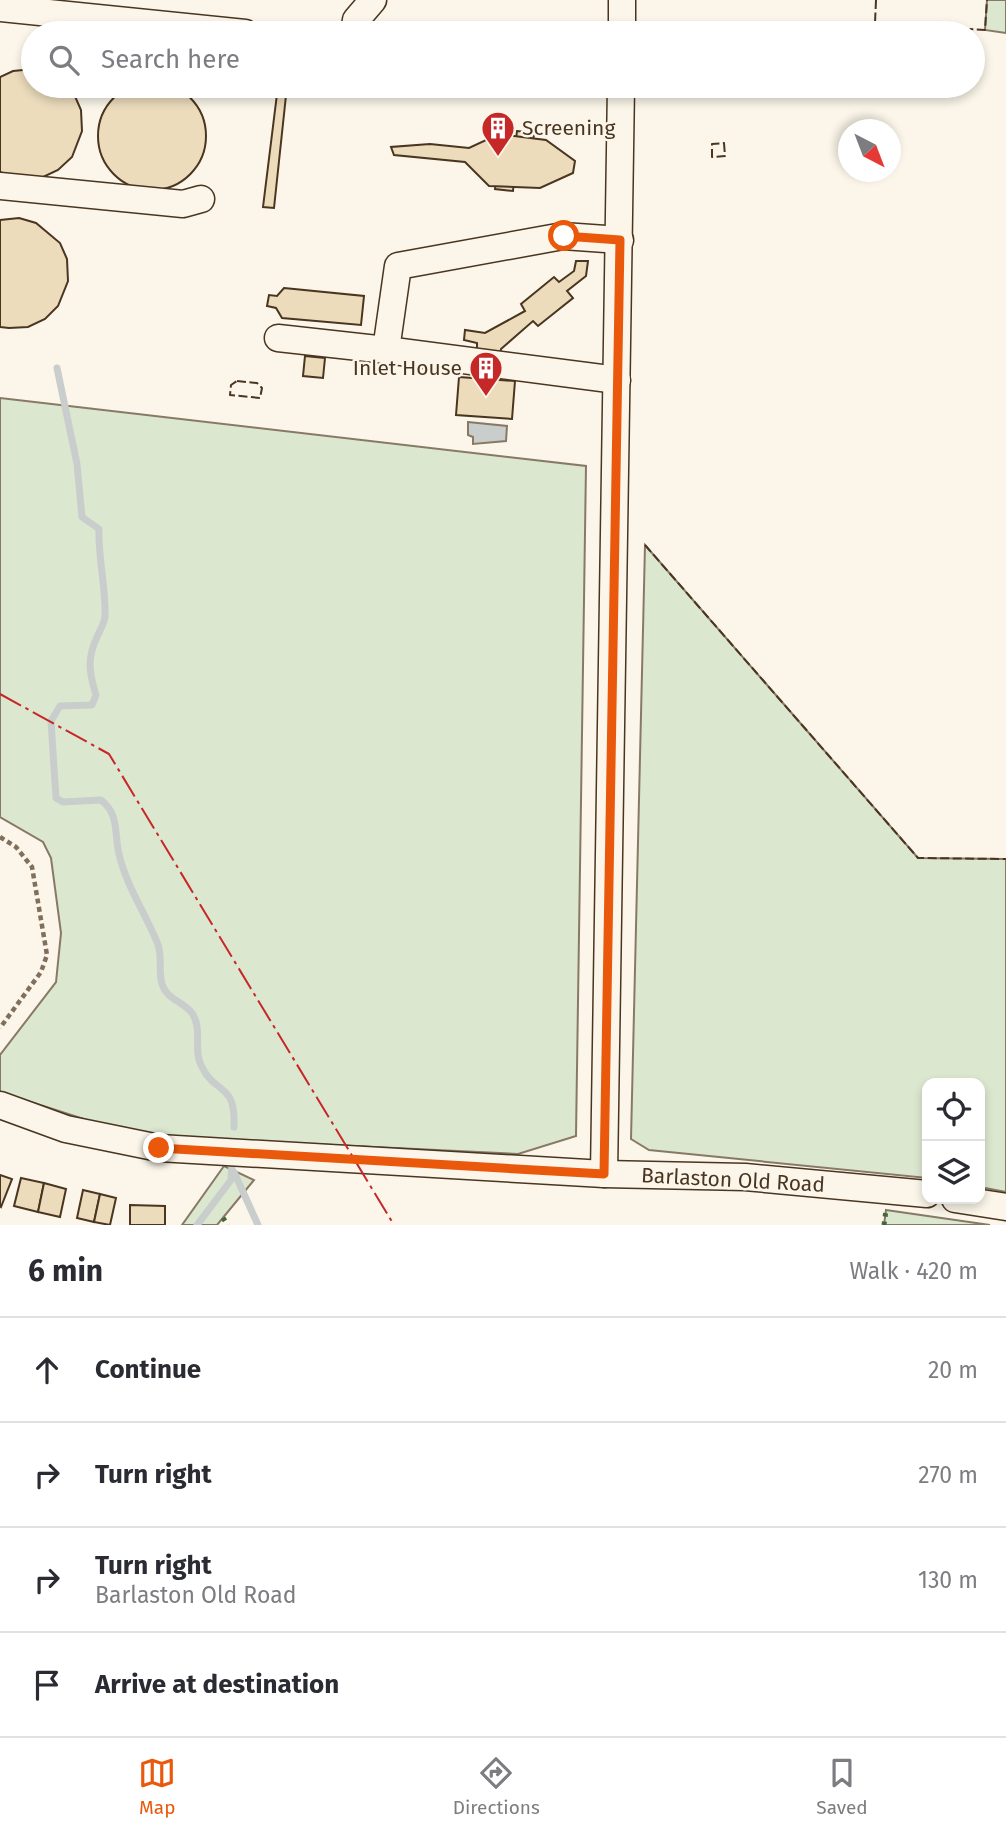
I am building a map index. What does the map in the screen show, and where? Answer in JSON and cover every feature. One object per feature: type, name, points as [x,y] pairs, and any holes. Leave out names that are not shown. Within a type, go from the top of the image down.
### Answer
[{"type":"street","points":[[355,21],[373,0]]},
{"type":"street","points":[[622,0],[622,21]]},
{"type":"street","points":[[0,8],[127,21]]},
{"type":"street","points":[[604,1174],[621,98]]},
{"type":"street","points":[[0,186],[183,204],[201,199]]},
{"type":"street","points":[[386,350],[398,266],[564,236],[620,240]]},
{"type":"street","points":[[278,338],[617,380]]},
{"type":"street","name":"Barlaston Old Road","points":[[0,1105],[66,1129],[159,1148],[604,1174],[745,1177],[922,1194]]},
{"type":"street","points":[[985,1204],[1006,1207]]},
{"type":"path","points":[[0,837],[16,847],[32,867],[47,955],[41,972],[0,1028]]},
{"type":"green space","points":[[987,0],[1006,0],[1006,33],[985,30]]},
{"type":"green space","points":[[0,398],[586,466],[576,1136],[518,1154],[168,1137],[96,1123],[0,1092],[0,1055],[56,982],[61,933],[51,858],[43,842],[0,817]]},
{"type":"green space","points":[[645,545],[918,858],[1006,859],[1006,1192],[985,1188],[985,1078],[922,1078],[922,1177],[649,1150],[631,1139]]},
{"type":"green space","points":[[224,1166],[254,1180],[217,1225],[182,1225]]},
{"type":"green space","points":[[886,1210],[990,1225],[884,1225]]},
{"type":"shaded area","points":[[468,422],[507,426],[506,441],[473,444],[473,437],[468,435]]},
{"type":"building","points":[[21,70],[21,98],[76,98],[81,110],[82,131],[72,157],[58,170],[41,178],[12,177],[0,172],[0,77]]},
{"type":"building","points":[[112,98],[192,98],[205,125],[205,147],[197,166],[191,175],[163,189],[141,189],[122,181],[113,175],[99,147],[99,125]]},
{"type":"building","points":[[277,98],[286,98],[274,208],[263,207]]},
{"type":"building","points":[[517,131],[534,133],[531,164],[516,162],[513,191],[495,189],[499,156],[514,158]]},
{"type":"building","name":"Screening","points":[[499,134],[546,140],[575,161],[573,173],[540,188],[489,186],[465,162],[394,155],[391,147],[430,144],[469,148]]},
{"type":"building","points":[[19,218],[36,223],[60,243],[67,259],[68,281],[58,306],[45,319],[28,327],[0,327],[0,220]]},
{"type":"building","points":[[576,261],[588,261],[586,276],[567,291],[573,298],[538,326],[533,321],[501,349],[500,355],[477,352],[477,343],[464,340],[465,330],[485,333],[525,311],[521,304],[554,277],[559,282],[574,271]]},
{"type":"building","points":[[284,288],[364,296],[361,325],[282,318],[276,308],[267,306],[269,295],[277,296]]},
{"type":"building","points":[[305,356],[325,358],[323,378],[303,376]]},
{"type":"building","name":"Inlet House","points":[[459,377],[515,381],[512,419],[456,415]]},
{"type":"building","points":[[0,1175],[12,1179],[1,1207],[0,1206]]},
{"type":"building","points":[[21,1178],[44,1183],[38,1212],[14,1206]]},
{"type":"building","points":[[44,1183],[66,1189],[60,1217],[38,1212]]},
{"type":"building","points":[[83,1190],[100,1194],[94,1222],[77,1218]]},
{"type":"building","points":[[100,1194],[116,1198],[110,1225],[94,1222]]},
{"type":"building","points":[[130,1205],[165,1206],[165,1225],[130,1225]]},
{"type":"waterway","points":[[57,368],[77,464],[82,517],[99,529],[105,617],[90,659],[96,695],[92,705],[60,706],[51,721],[56,798],[63,802],[101,800],[111,812],[122,865],[159,947],[162,984],[168,994],[192,1013],[197,1026],[201,1065],[232,1102],[234,1127]]},
{"type":"waterway","points":[[197,1225],[231,1180],[232,1163]]},
{"type":"waterway","points":[[234,1172],[258,1225]]},
{"type":"hedge","points":[[884,1225],[886,1210]]},
{"type":"hedge","points":[[223,1218],[228,1225]]},
{"type":"fence","points":[[875,21],[876,0]]},
{"type":"fence","points":[[985,30],[987,0]]},
{"type":"fence","points":[[724,143],[725,156],[712,157],[712,144],[724,143]]},
{"type":"fence","points":[[237,381],[257,383],[262,388],[260,398],[230,395],[231,385],[237,381]]},
{"type":"fence","points":[[645,545],[918,858],[1006,859]]},
{"type":"power","points":[[0,694],[109,754],[394,1225]]},
{"type":"place","name":"Screening","points":[[498,158]]},
{"type":"place","name":"Inlet House","points":[[486,398]]},
{"type":"route","points":[[159,1148],[604,1174],[620,240],[564,236]]}]
